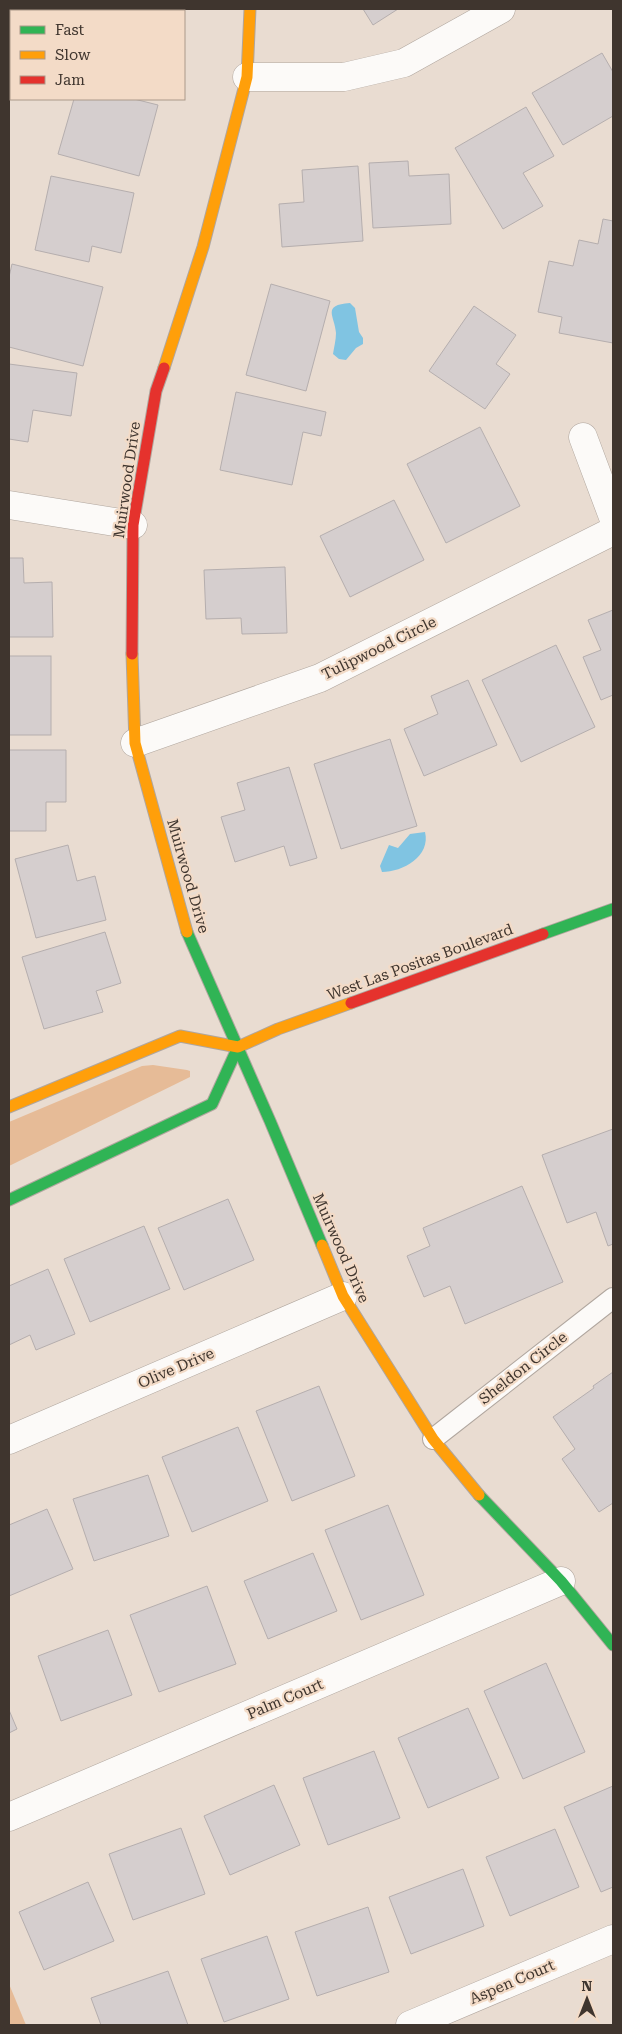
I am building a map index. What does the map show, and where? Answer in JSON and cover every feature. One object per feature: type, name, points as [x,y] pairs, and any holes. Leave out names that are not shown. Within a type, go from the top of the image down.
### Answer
[{"type":"street","name":"Muirwood Drive","points":[[250,9],[247,77],[203,247],[156,391],[133,525],[131,641],[135,743],[184,925],[238,1047],[343,1296],[433,1439],[490,1508],[561,1581],[613,1646]]},
{"type":"street","points":[[247,77],[344,77],[404,63],[501,9]]},
{"type":"street","points":[[583,437],[613,517]]},
{"type":"street","points":[[9,505],[133,525]]},
{"type":"street","name":"Tulipwood Circle","points":[[135,743],[320,678],[613,530]]},
{"type":"street","name":"West Las Positas Boulevard","points":[[238,1047],[278,1029],[613,909]]},
{"type":"street","points":[[9,1107],[180,1036],[238,1047],[212,1104],[9,1200]]},
{"type":"street","name":"Olive Drive","points":[[9,1440],[343,1296]]},
{"type":"street","name":"Palm Court","points":[[9,1817],[561,1581]]},
{"type":"street","name":"Aspen Court","points":[[410,2025],[613,1938]]},
{"type":"lane","name":"Sheldon Circle","points":[[433,1439],[613,1298]]},
{"type":"shaded area","points":[[153,1065],[187,1070],[190,1071],[190,1077],[9,1166],[9,1122],[142,1066]]},
{"type":"shaded area","points":[[9,1984],[26,2025],[9,2025]]},
{"type":"water","points":[[350,303],[355,308],[363,344],[356,348],[346,360],[339,359],[333,354],[336,333],[332,312],[335,306]]},
{"type":"water","points":[[425,832],[426,841],[424,848],[414,861],[398,869],[382,872],[380,866],[389,845],[398,848],[410,834]]},
{"type":"building","points":[[83,9],[171,9],[170,10]]},
{"type":"building","points":[[363,9],[398,9],[373,25]]},
{"type":"building","points":[[602,53],[613,72],[613,116],[563,145],[532,93]]},
{"type":"building","points":[[74,100],[138,100],[158,105],[139,176],[58,154]]},
{"type":"building","points":[[526,107],[554,156],[523,173],[543,206],[503,229],[455,148]]},
{"type":"building","points":[[408,161],[409,176],[449,174],[451,224],[373,228],[369,163]]},
{"type":"building","points":[[358,166],[363,241],[282,247],[279,204],[304,202],[302,170]]},
{"type":"building","points":[[51,176],[134,193],[121,253],[92,246],[89,262],[35,250]]},
{"type":"building","points":[[603,219],[613,221],[613,343],[559,333],[562,317],[538,312],[549,261],[573,266],[579,240],[598,244]]},
{"type":"building","points":[[12,264],[103,287],[83,366],[9,347],[9,277]]},
{"type":"building","points":[[271,284],[330,301],[306,391],[246,375]]},
{"type":"building","points":[[474,306],[516,335],[496,364],[510,374],[485,409],[429,371]]},
{"type":"building","points":[[9,364],[77,373],[71,416],[33,410],[28,442],[9,439]]},
{"type":"building","points":[[236,392],[326,412],[321,436],[303,432],[292,485],[220,470]]},
{"type":"building","points":[[480,427],[520,506],[446,543],[407,464]]},
{"type":"building","points":[[394,500],[424,560],[350,597],[320,536]]},
{"type":"building","points":[[9,558],[23,558],[24,583],[52,582],[53,637],[9,637]]},
{"type":"building","points":[[285,567],[287,633],[242,634],[241,618],[206,619],[204,570]]},
{"type":"building","points":[[613,610],[613,695],[601,700],[583,657],[601,650],[588,620]]},
{"type":"building","points":[[556,645],[595,727],[521,762],[482,680]]},
{"type":"building","points":[[9,656],[51,656],[51,735],[9,735]]},
{"type":"building","points":[[468,680],[497,745],[424,776],[404,729],[438,714],[431,696]]},
{"type":"building","points":[[390,739],[417,826],[341,849],[314,764]]},
{"type":"building","points":[[9,750],[66,750],[66,802],[46,802],[46,831],[9,831]]},
{"type":"building","points":[[289,767],[317,858],[290,866],[284,846],[235,862],[221,817],[245,810],[237,783]]},
{"type":"building","points":[[68,845],[77,881],[95,876],[106,920],[36,938],[15,859]]},
{"type":"building","points":[[105,932],[121,983],[96,991],[103,1012],[44,1029],[22,957]]},
{"type":"building","points":[[613,1129],[613,1244],[608,1246],[596,1212],[567,1223],[542,1155]]},
{"type":"building","points":[[522,1186],[563,1282],[465,1324],[450,1286],[424,1297],[407,1256],[430,1246],[423,1228]]},
{"type":"building","points":[[228,1199],[254,1260],[184,1290],[158,1228]]},
{"type":"building","points":[[144,1226],[170,1289],[90,1322],[64,1259]]},
{"type":"building","points":[[48,1269],[75,1334],[36,1350],[30,1335],[9,1345],[9,1286]]},
{"type":"building","points":[[613,1372],[613,1503],[599,1512],[562,1459],[575,1449],[553,1417]]},
{"type":"building","points":[[319,1386],[355,1476],[292,1501],[256,1411]]},
{"type":"building","points":[[238,1427],[268,1501],[192,1532],[162,1457]]},
{"type":"building","points":[[148,1475],[169,1536],[94,1561],[73,1499]]},
{"type":"building","points":[[388,1505],[424,1595],[361,1620],[325,1530]]},
{"type":"building","points":[[47,1509],[73,1569],[9,1596],[9,1525]]},
{"type":"building","points":[[313,1553],[337,1611],[268,1639],[244,1581]]},
{"type":"building","points":[[207,1586],[236,1664],[159,1692],[130,1615]]},
{"type":"building","points":[[108,1630],[132,1695],[61,1721],[38,1656]]},
{"type":"building","points":[[546,1663],[585,1752],[523,1779],[484,1691]]},
{"type":"building","points":[[468,1708],[499,1778],[428,1808],[398,1738]]},
{"type":"building","points":[[9,1710],[17,1729],[9,1733]]},
{"type":"building","points":[[374,1751],[400,1818],[328,1845],[303,1778]]},
{"type":"building","points":[[274,1785],[300,1845],[230,1875],[204,1816]]},
{"type":"building","points":[[613,1786],[613,1887],[601,1892],[564,1807]]},
{"type":"building","points":[[181,1828],[205,1894],[133,1920],[109,1854]]},
{"type":"building","points":[[555,1829],[579,1887],[510,1916],[486,1857]]},
{"type":"building","points":[[463,1869],[484,1926],[411,1954],[389,1897]]},
{"type":"building","points":[[88,1882],[114,1941],[44,1970],[19,1912]]},
{"type":"building","points":[[368,1907],[389,1972],[317,1996],[295,1932]]},
{"type":"building","points":[[267,1936],[289,1999],[224,2022],[201,1959]]},
{"type":"building","points":[[168,1971],[188,2025],[101,2025],[91,1998]]},
{"type":"traffic: fast","points":[[543,934],[613,909]]},
{"type":"traffic: fast","points":[[187,932],[322,1245]]},
{"type":"traffic: fast","points":[[9,1200],[212,1104],[238,1047]]},
{"type":"traffic: fast","points":[[479,1495],[561,1581],[613,1645]]},
{"type":"traffic: slow","points":[[164,368],[203,247],[247,77],[250,9]]},
{"type":"traffic: slow","points":[[132,654],[135,743],[187,932]]},
{"type":"traffic: slow","points":[[9,1107],[180,1036],[238,1047],[278,1029],[351,1003]]},
{"type":"traffic: slow","points":[[322,1245],[343,1296],[433,1439],[479,1495]]},
{"type":"traffic: jam","points":[[132,654],[133,525],[156,391],[164,368]]},
{"type":"traffic: jam","points":[[351,1003],[543,934]]}]
